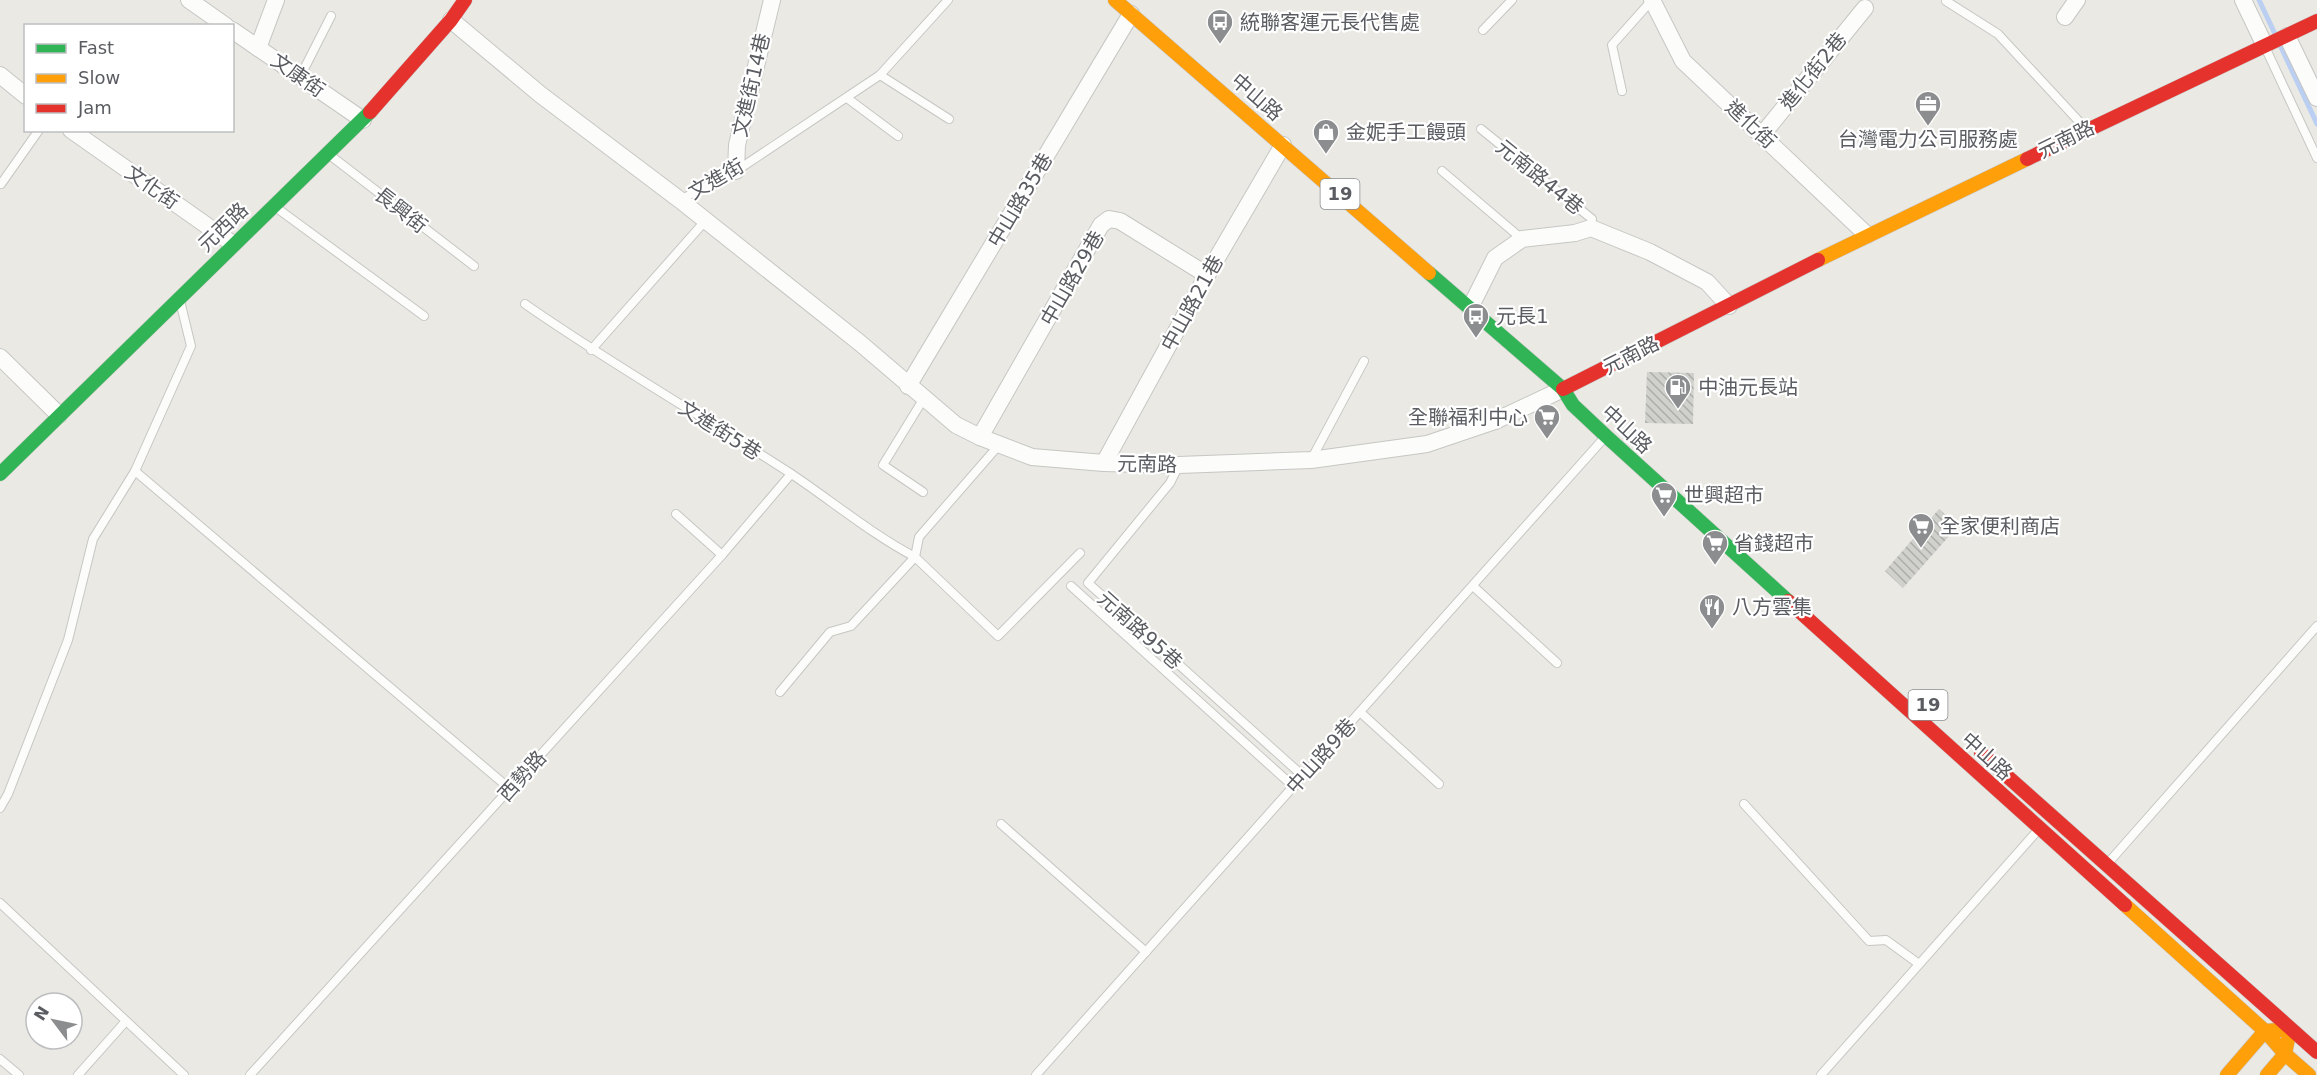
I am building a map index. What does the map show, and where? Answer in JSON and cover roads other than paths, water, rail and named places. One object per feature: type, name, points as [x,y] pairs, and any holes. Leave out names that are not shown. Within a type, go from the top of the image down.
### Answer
[{"type":"main road","name":"元西路","points":[[0,474],[233,244],[363,120],[451,20],[465,0]]},
{"type":"main road","name":"中山路","points":[[1115,0],[1563,389],[1573,405],[1606,436],[2265,1032],[2309,1075]]},
{"type":"main road","name":"元南路","points":[[1563,389],[1867,235],[2317,21]]},
{"type":"main road","name":"中山路","points":[[1563,389],[1583,395]]},
{"type":"main road","name":"中山路","points":[[1972,745],[2317,1052]]},
{"type":"main road","points":[[2227,1075],[2265,1032],[2290,1029],[2285,1054],[2267,1075]]},
{"type":"street","points":[[189,0],[223,24]]},
{"type":"street","points":[[258,48],[276,0]]},
{"type":"street","name":"文進街14巷","points":[[736,171],[739,133],[772,0]]},
{"type":"street","name":"進化街","points":[[1652,0],[1683,61],[1867,235]]},
{"type":"street","points":[[2065,16],[2077,0]]},
{"type":"street","points":[[2243,0],[2265,46]]},
{"type":"street","name":"進化街2巷","points":[[1762,135],[1865,8]]},
{"type":"street","name":"中山路35巷","points":[[909,386],[1131,14]]},
{"type":"street","name":"文進街","points":[[451,20],[541,95],[680,200]]},
{"type":"street","name":"文康街","points":[[234,31],[363,120]]},
{"type":"street","points":[[2287,36],[2317,98]]},
{"type":"street","points":[[0,75],[24,94]]},
{"type":"street","name":"文化街","points":[[74,132],[233,244]]},
{"type":"street","name":"中山路21巷","points":[[1104,463],[1207,275],[1283,145]]},
{"type":"street","points":[[680,200],[860,343],[909,386]]},
{"type":"street","name":"中山路29巷","points":[[980,437],[1101,225],[1110,219],[1120,221],[1207,275]]},
{"type":"street","name":"元南路44巷","points":[[1470,308],[1495,258],[1521,239],[1575,233],[1591,228],[1650,252],[1707,282],[1729,306]]},
{"type":"street","points":[[0,357],[59,415]]},
{"type":"street","name":"元南路","points":[[909,386],[956,425],[1032,457],[1104,463],[1179,465],[1311,460],[1427,444],[1495,421],[1563,389]]},
{"type":"lane","name":"文進街","points":[[680,200],[736,171],[800,126],[880,75],[948,0]]},
{"type":"lane","points":[[1483,30],[1512,0]]},
{"type":"lane","points":[[1622,91],[1612,45],[1652,0]]},
{"type":"lane","points":[[1947,1],[1998,34],[2087,129]]},
{"type":"lane","points":[[300,77],[331,16]]},
{"type":"lane","points":[[2265,46],[2317,158]]},
{"type":"lane","points":[[880,75],[949,119]]},
{"type":"lane","points":[[847,98],[898,136]]},
{"type":"lane","name":"元南路44巷","points":[[1481,129],[1592,219],[1591,228]]},
{"type":"lane","points":[[1,184],[38,132]]},
{"type":"lane","name":"長興街","points":[[328,153],[474,266]]},
{"type":"lane","points":[[1442,171],[1521,239]]},
{"type":"lane","points":[[273,206],[424,316]]},
{"type":"lane","points":[[591,350],[706,220]]},
{"type":"lane","points":[[0,808],[8,794],[68,640],[93,539],[135,471],[190,346],[179,297]]},
{"type":"lane","name":"文進街5巷","points":[[525,304],[591,350],[791,474],[887,542],[915,557],[998,636],[1080,553]]},
{"type":"lane","points":[[1311,460],[1364,362]]},
{"type":"lane","points":[[923,492],[883,465],[924,398]]},
{"type":"lane","name":"中山路9巷","points":[[1036,1075],[1606,436]]},
{"type":"lane","points":[[780,692],[830,632],[851,626],[915,557],[919,537],[999,445]]},
{"type":"lane","name":"元南路95巷","points":[[1179,465],[1170,483],[1088,583],[1303,776]]},
{"type":"lane","points":[[135,471],[510,789]]},
{"type":"lane","name":"西勢路","points":[[250,1075],[722,555],[791,474]]},
{"type":"lane","points":[[676,514],[722,555]]},
{"type":"lane","points":[[1071,586],[1294,787]]},
{"type":"lane","points":[[1473,586],[1557,663]]},
{"type":"lane","points":[[2096,879],[2317,626]]},
{"type":"lane","points":[[1360,712],[1439,784]]},
{"type":"lane","points":[[1744,804],[1869,941],[1886,940],[1919,963]]},
{"type":"lane","points":[[1821,1075],[2052,817]]},
{"type":"lane","points":[[1001,824],[1146,952]]},
{"type":"lane","points":[[0,903],[184,1075]]},
{"type":"lane","points":[[78,1075],[126,1021]]},
{"type":"lane","points":[[0,1059],[19,1075]]},
{"type":"waterway","points":[[2259,0],[2275,34]]},
{"type":"waterway","points":[[2280,45],[2317,124]]},
{"type":"place","name":"統聯客運元長代售處","points":[[1220,45]]},
{"type":"place","name":"台灣電力公司服務處","points":[[1928,127]]},
{"type":"place","name":"金妮手工饅頭","points":[[1326,155]]},
{"type":"place","name":"元長1","points":[[1476,339]]},
{"type":"place","name":"中油元長站","points":[[1678,410]]},
{"type":"place","name":"全聯福利中心","points":[[1547,440]]},
{"type":"place","name":"世興超市","points":[[1664,518]]},
{"type":"place","name":"全家便利商店","points":[[1921,549]]},
{"type":"place","name":"省錢超市","points":[[1715,566]]},
{"type":"place","name":"八方雲集","points":[[1712,630]]}]
